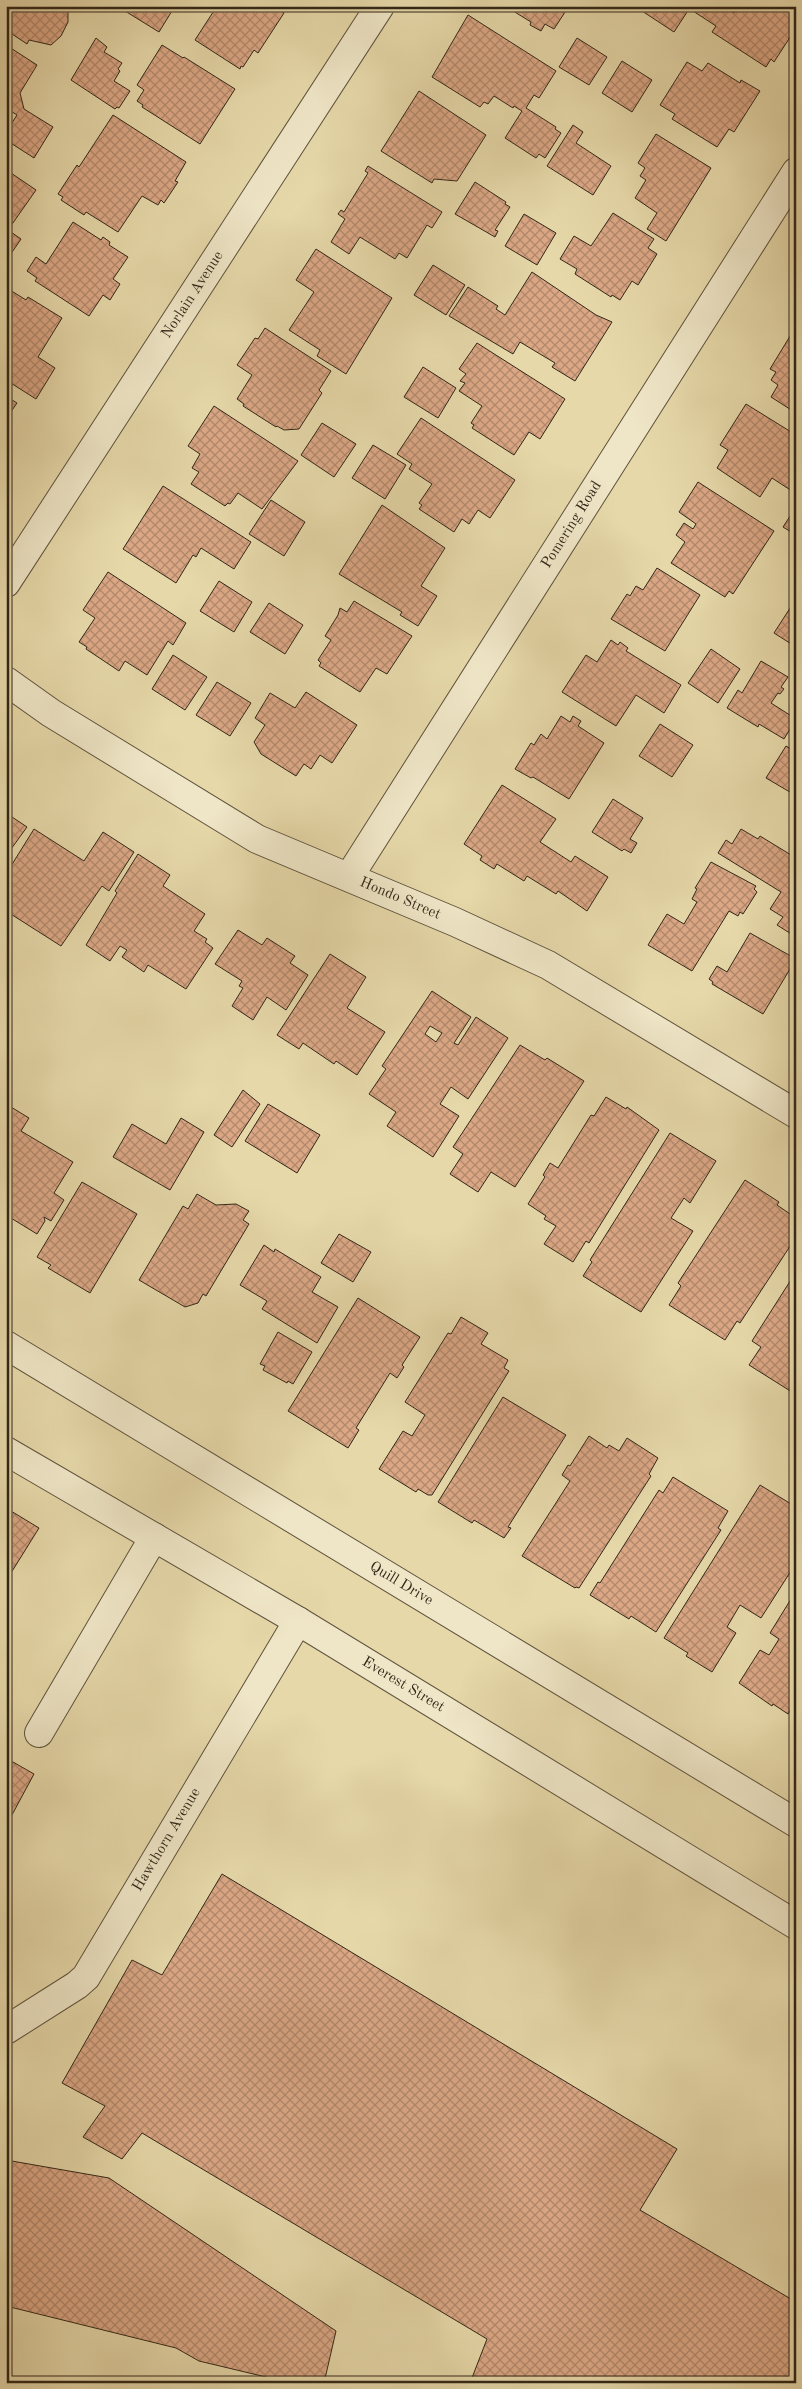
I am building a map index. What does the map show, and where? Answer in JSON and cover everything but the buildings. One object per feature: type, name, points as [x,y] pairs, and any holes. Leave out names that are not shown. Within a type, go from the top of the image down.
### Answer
[{"type":"street","name":"Norlain Avenue","points":[[6,584],[380,6]]},
{"type":"street","name":"Pomering Road","points":[[349,877],[796,172]]},
{"type":"street","name":"Hondo Street","points":[[6,681],[50,713],[257,839],[305,861],[349,877],[455,922],[548,965],[796,1114]]},
{"type":"street","name":"Quill Drive","points":[[6,1345],[796,1823]]},
{"type":"street","name":"Everest Street","points":[[6,1450],[298,1621],[796,1924]]},
{"type":"street","points":[[39,1733],[154,1537]]},
{"type":"street","name":"Hawthorn Avenue","points":[[6,2030],[77,1985],[86,1977],[298,1621]]}]
